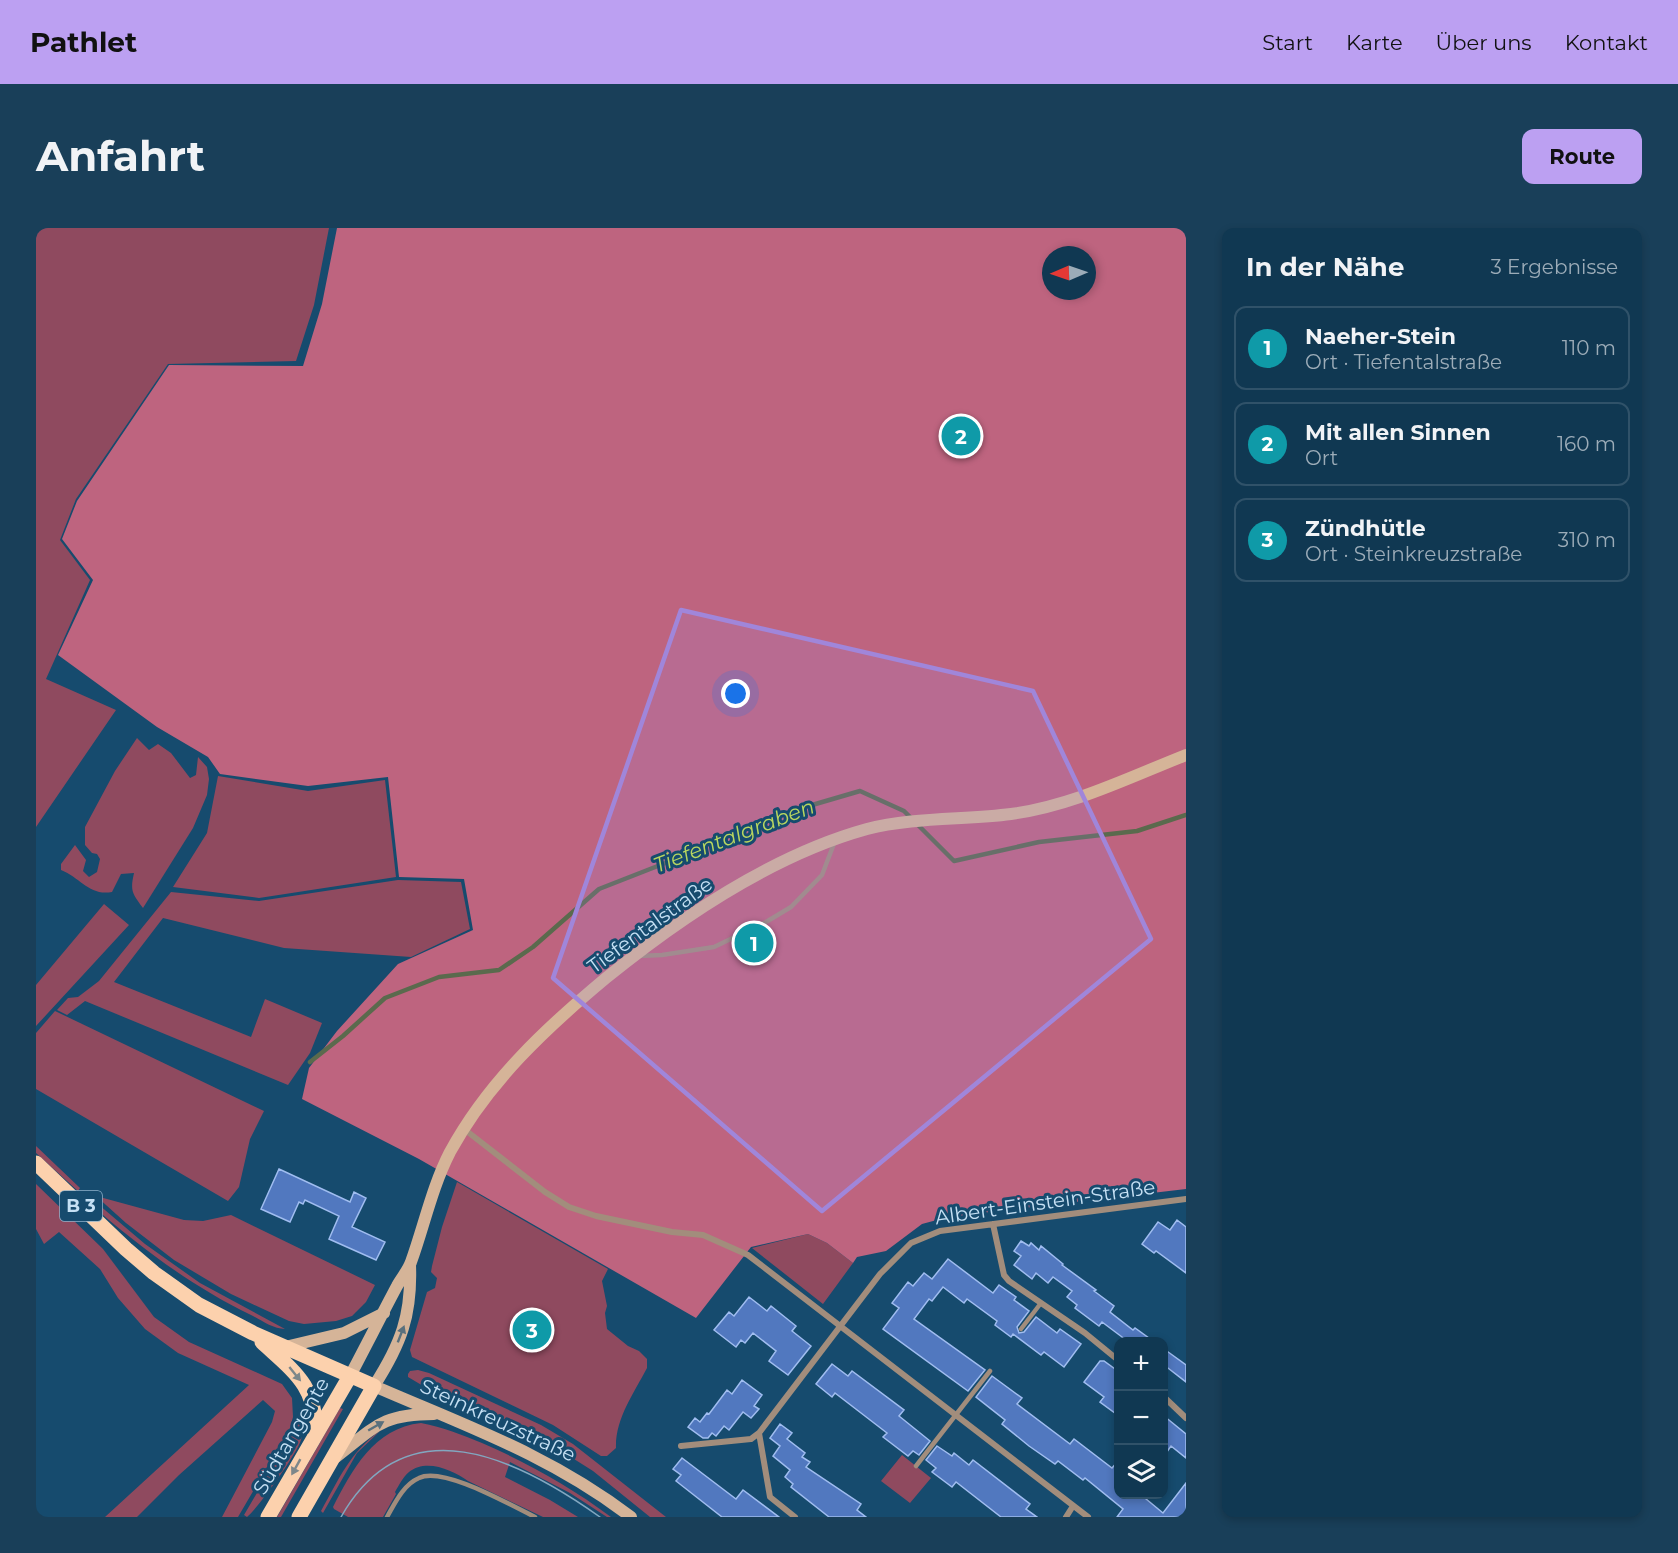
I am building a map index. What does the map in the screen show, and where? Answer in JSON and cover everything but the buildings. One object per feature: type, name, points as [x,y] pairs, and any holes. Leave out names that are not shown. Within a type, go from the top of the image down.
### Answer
[{"type":"main road","name":"B 3","points":[[36,1163],[154,1273],[199,1305],[253,1333],[374,1386]]},
{"type":"main road","points":[[253,1333],[296,1371],[314,1407],[316,1415],[314,1435]]},
{"type":"main road","name":"Südtangente","points":[[268,1517],[350,1376]]},
{"type":"main road","points":[[299,1517],[374,1386]]},
{"type":"street","name":"Tiefentalstraße","points":[[350,1376],[397,1285],[410,1265],[436,1184],[450,1152],[464,1129],[535,1039],[633,956],[735,888],[836,839],[869,829],[906,823],[1013,814],[1044,808],[1186,755]]},
{"type":"street","points":[[464,1129],[518,1172],[568,1207],[596,1216],[672,1232],[703,1235],[748,1255],[1088,1517]]},
{"type":"street","name":"Albert-Einstein-Straße","points":[[759,1433],[840,1324],[880,1274],[911,1243],[940,1231],[1186,1199]]},
{"type":"street","points":[[993,1224],[1004,1275],[1009,1281],[1085,1333],[1114,1356]]},
{"type":"street","name":"Tiefentalstraße","points":[[374,1386],[398,1342],[408,1314],[411,1292],[410,1265]]},
{"type":"street","points":[[285,1347],[344,1333],[384,1313]]},
{"type":"street","name":"Steinkreuzstraße","points":[[374,1386],[543,1460],[591,1489],[630,1517]]},
{"type":"street","points":[[1168,1401],[1186,1418]]},
{"type":"street","points":[[330,1462],[382,1422],[402,1415],[441,1414]]},
{"type":"street","points":[[681,1446],[751,1439],[759,1433],[770,1497],[795,1517]]},
{"type":"street","points":[[1065,1517],[1073,1506]]},
{"type":"lane","points":[[633,956],[654,956],[714,947],[766,922],[791,907],[822,875],[836,839]]},
{"type":"lane","points":[[1021,1329],[1041,1303]]},
{"type":"lane","points":[[916,1466],[990,1371]]},
{"type":"lane","points":[[387,1517],[399,1497],[418,1478],[438,1475],[456,1480],[535,1517]]},
{"type":"highlighted area","points":[[681,610],[1033,691],[1151,939],[822,1211],[553,978]]},
{"type":"shaded area","points":[[36,228],[329,228],[314,305],[296,361],[168,364],[76,499],[60,540],[90,580],[46,679],[116,710],[36,827]]},
{"type":"shaded area","points":[[337,228],[1186,228],[1186,1189],[948,1217],[922,1224],[886,1251],[857,1257],[853,1263],[827,1243],[808,1234],[751,1247],[696,1318],[419,1159],[302,1099],[309,1068],[337,1031],[398,964],[473,930],[464,879],[399,877],[388,777],[308,786],[220,774],[208,757],[157,727],[58,655],[93,580],[62,539],[77,501],[169,365],[303,366],[322,304]]},
{"type":"shaded area","points":[[137,738],[149,750],[158,744],[171,753],[190,778],[196,775],[198,757],[207,767],[209,779],[207,795],[193,828],[143,908],[133,892],[134,873],[121,874],[112,892],[104,893],[91,889],[61,870],[61,864],[75,845],[86,860],[83,871],[89,877],[97,872],[100,859],[85,845],[85,827],[115,771]]},
{"type":"shaded area","points":[[218,776],[308,791],[385,780],[396,877],[259,898],[173,887],[207,833]]},
{"type":"shaded area","points":[[398,880],[461,882],[470,929],[411,957],[284,948],[163,918],[114,982],[251,1037],[265,999],[322,1023],[310,1053],[288,1085],[85,1001],[67,1015],[57,1010],[68,998],[78,997],[99,981],[171,892],[259,901]]},
{"type":"shaded area","points":[[104,904],[129,925],[36,1026],[36,985]]},
{"type":"shaded area","points":[[55,1011],[264,1111],[250,1139],[239,1187],[228,1201],[36,1089],[36,1033]]},
{"type":"shaded area","points":[[36,1146],[80,1188],[78,1191],[36,1153]]},
{"type":"shaded area","points":[[457,1182],[608,1269],[602,1281],[607,1306],[605,1313],[607,1329],[628,1346],[639,1351],[647,1359],[647,1368],[622,1417],[616,1448],[607,1456],[601,1456],[553,1425],[412,1357],[410,1350],[427,1292],[435,1288],[437,1278],[431,1272],[432,1266]]},
{"type":"shaded area","points":[[36,1184],[103,1249],[154,1317],[189,1342],[282,1384],[292,1398],[293,1417],[290,1428],[238,1517],[222,1517],[272,1422],[275,1411],[263,1400],[179,1475],[137,1517],[105,1517],[249,1385],[178,1353],[145,1329],[118,1298],[100,1269],[59,1232],[44,1244],[36,1229]]},
{"type":"shaded area","points":[[96,1196],[184,1220],[203,1221],[231,1215],[375,1285],[366,1302],[352,1316],[336,1321],[304,1324],[289,1321],[231,1294],[174,1260],[126,1223]]},
{"type":"shaded area","points":[[92,1199],[145,1244],[200,1283],[285,1329],[267,1324],[187,1278],[109,1220],[90,1204]]},
{"type":"shaded area","points":[[808,1234],[827,1243],[853,1263],[823,1304],[752,1248]]},
{"type":"shaded area","points":[[418,1370],[541,1425],[573,1444],[666,1517],[650,1517],[593,1471],[536,1435],[496,1415],[430,1390],[408,1377],[410,1371]]},
{"type":"shaded area","points":[[301,1407],[303,1431],[298,1447],[268,1492],[247,1517],[244,1515],[291,1435]]},
{"type":"shaded area","points":[[340,1408],[343,1409],[281,1517],[277,1517]]},
{"type":"shaded area","points":[[421,1423],[460,1434],[516,1459],[549,1476],[611,1517],[607,1517],[570,1493],[510,1462],[505,1477],[578,1517],[543,1517],[455,1473],[431,1466],[416,1468],[407,1474],[401,1481],[383,1517],[348,1517],[334,1509],[348,1479],[366,1453],[390,1433]]},
{"type":"shaded area","points":[[381,1430],[357,1453],[323,1513],[321,1511],[346,1467],[361,1447]]},
{"type":"shaded area","points":[[902,1455],[931,1478],[910,1503],[881,1481]]},
{"type":"waterway","name":"Tiefentalgraben","points":[[310,1062],[385,998],[439,977],[499,970],[533,947],[599,889],[739,831],[795,810],[860,791],[904,811],[954,861],[1039,842],[1137,831],[1186,815]]},
{"type":"tram line","points":[[341,1517],[367,1482],[397,1461],[430,1451],[464,1452],[499,1461],[534,1476],[568,1495],[600,1517]]},
{"type":"place","name":"Mit allen Sinnen","points":[[961,436]]},
{"type":"place","name":"Naeher-Stein","points":[[754,943]]},
{"type":"place","name":"Zündhütle","points":[[532,1330]]}]
